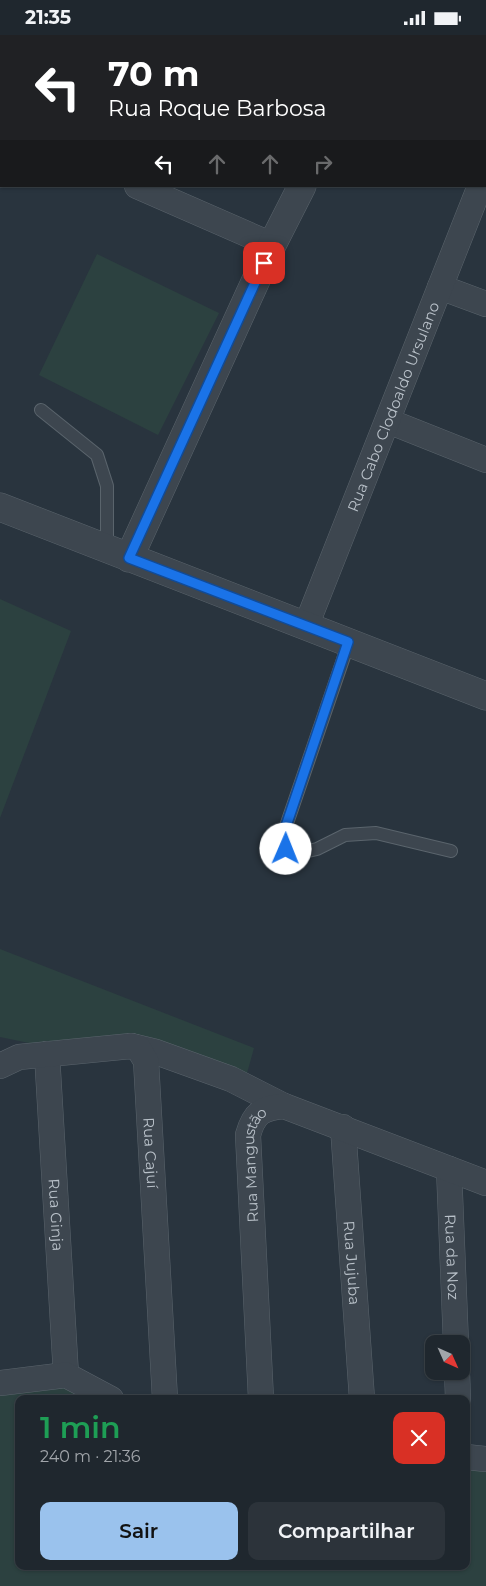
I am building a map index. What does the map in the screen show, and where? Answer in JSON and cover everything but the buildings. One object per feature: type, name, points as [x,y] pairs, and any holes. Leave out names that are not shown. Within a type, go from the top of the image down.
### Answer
[{"type":"street","points":[[139,187],[272,245]]},
{"type":"street","points":[[118,553],[301,187]]},
{"type":"street","name":"Rua Cabo Clodoaldo Ursulano","points":[[306,626],[480,187]]},
{"type":"street","points":[[440,287],[486,304]]},
{"type":"street","points":[[388,421],[486,460]]},
{"type":"street","points":[[0,507],[486,696]]},
{"type":"street","points":[[6,1057],[131,1046],[156,1052],[231,1079],[284,1106]]},
{"type":"street","name":"Rua Cajuí","points":[[131,1046],[138,1048],[146,1061],[165,1395]]},
{"type":"street","name":"Rua Ginja","points":[[47,1054],[66,1375]]},
{"type":"street","name":"Rua Mangustão","points":[[262,1395],[248,1135],[251,1122],[258,1113],[270,1108],[284,1106],[486,1183]]},
{"type":"street","name":"Rua Jujuba","points":[[343,1127],[362,1395]]},
{"type":"street","name":"Rua da Noz","points":[[449,1169],[456,1335]]},
{"type":"street","points":[[0,1383],[66,1375],[104,1395]]},
{"type":"street","points":[[457,1380],[458,1395]]},
{"type":"street","points":[[470,1457],[486,1459]]},
{"type":"lane","points":[[41,410],[97,455],[108,485],[118,553]]},
{"type":"lane","points":[[348,642],[283,835],[286,849],[295,855],[317,849],[345,835],[376,833],[451,851]]},
{"type":"green space","points":[[97,254],[219,313],[158,435],[39,375]]},
{"type":"green space","points":[[0,599],[71,631],[0,818]]},
{"type":"green space","points":[[0,949],[254,1048],[246,1077],[139,1042],[48,1047],[0,1037]]},
{"type":"green space","points":[[61,1387],[82,1395],[15,1395],[15,1570],[470,1570],[470,1470],[486,1471],[486,1586],[0,1586],[0,1392]]},
{"type":"route","points":[[264,263],[129,558],[348,642],[283,835],[286,849]]}]
